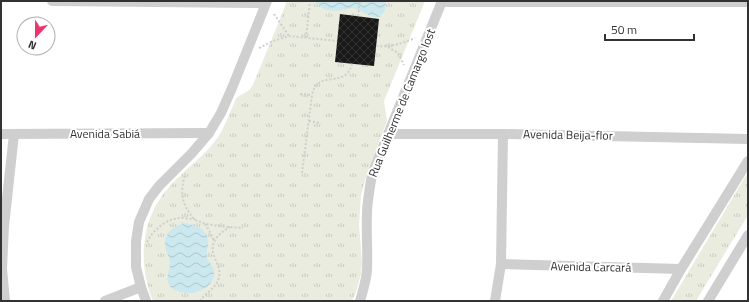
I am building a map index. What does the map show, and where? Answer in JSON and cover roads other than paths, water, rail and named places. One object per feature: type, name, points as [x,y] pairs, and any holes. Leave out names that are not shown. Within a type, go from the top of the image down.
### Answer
[{"type":"street","points":[[52,1],[266,2],[244,60],[221,113],[209,133],[192,153],[159,186],[149,199],[139,222],[136,241],[136,267],[146,301]]},
{"type":"street","points":[[442,2],[748,2]]},
{"type":"street","name":"Rua Guilherme de Camargo Iost","points":[[360,301],[367,271],[368,197],[372,174],[442,2]]},
{"type":"street","name":"Avenida Sabiá","points":[[1,134],[209,133]]},
{"type":"street","points":[[5,301],[2,269],[4,226],[14,134]]},
{"type":"street","name":"Avenida Beija-flor","points":[[388,134],[503,134],[748,139]]},
{"type":"street","points":[[494,301],[501,264],[503,134]]},
{"type":"street","points":[[663,301],[681,269],[748,161]]},
{"type":"street","points":[[708,301],[748,234]]},
{"type":"street","name":"Avenida Carcará","points":[[501,264],[681,269]]},
{"type":"street","points":[[105,301],[141,287]]},
{"type":"water","points":[[316,1],[385,1],[386,7],[380,16],[372,17],[352,8],[339,11],[324,9]]},
{"type":"water","points":[[184,223],[198,227],[206,235],[208,244],[206,257],[213,268],[214,275],[212,282],[207,287],[192,293],[176,291],[170,286],[168,281],[170,263],[165,247],[166,238],[170,230]]}]
